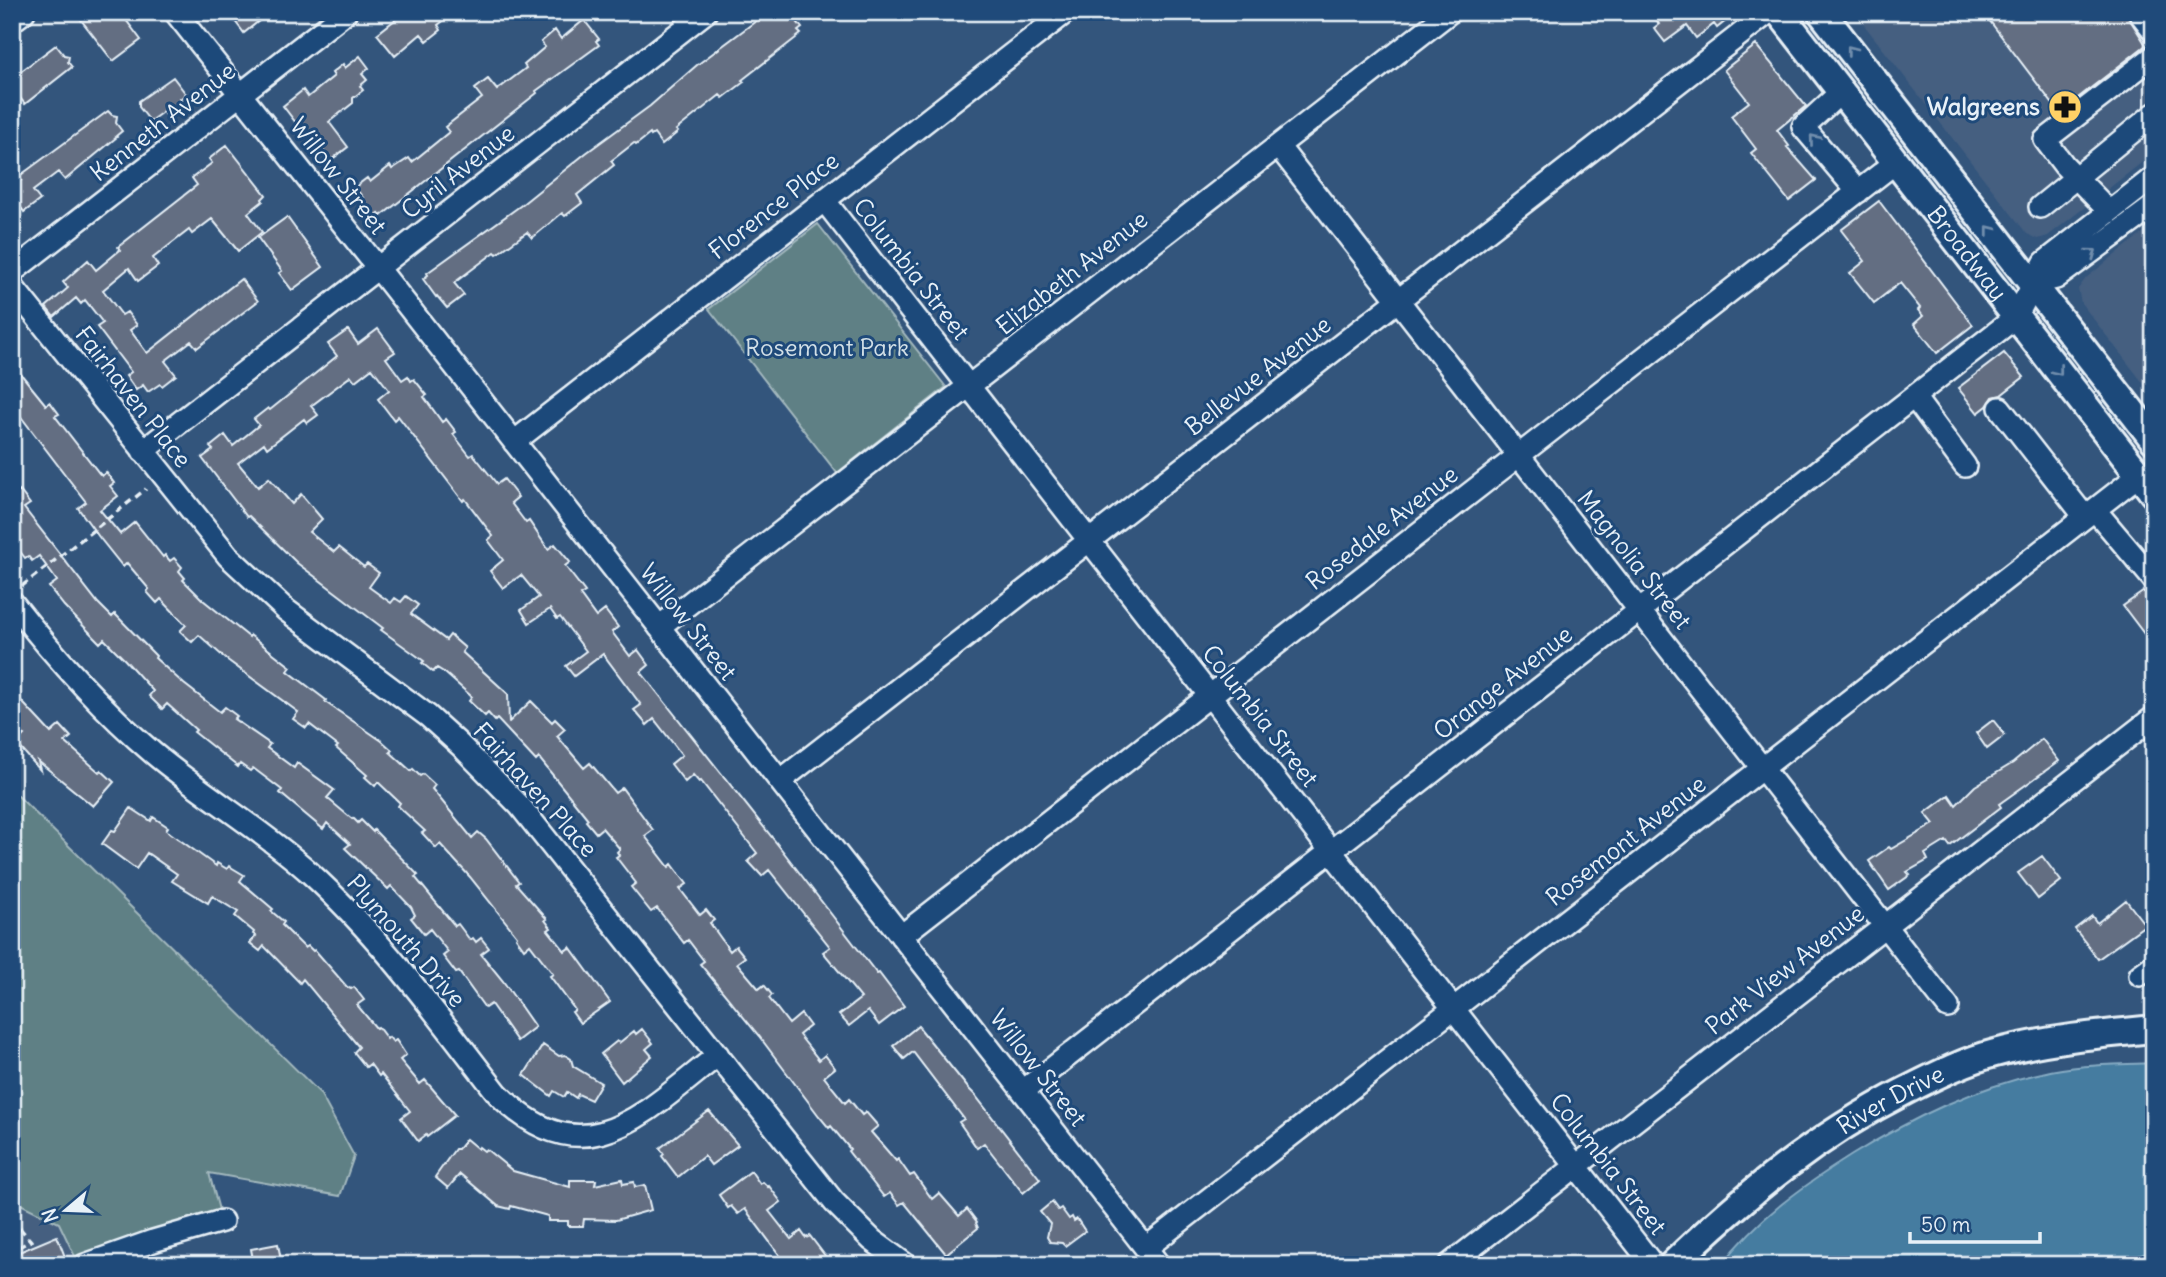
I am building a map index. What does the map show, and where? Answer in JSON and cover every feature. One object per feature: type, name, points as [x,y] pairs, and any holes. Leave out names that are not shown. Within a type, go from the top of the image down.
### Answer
[{"type":"main road","name":"Broadway","points":[[1779,12],[2146,485]]},
{"type":"main road","name":"Broadway","points":[[1821,12],[2154,440]]},
{"type":"main road","name":"River Drive","points":[[1672,1265],[1751,1192],[1808,1149],[1871,1110],[1934,1077],[1992,1054],[2027,1045],[2154,1029]]},
{"type":"street","points":[[12,21],[24,12]]},
{"type":"street","name":"Willow Street","points":[[175,12],[1159,1265]]},
{"type":"street","name":"Kenneth Avenue","points":[[12,272],[346,12]]},
{"type":"street","name":"Cyril Avenue","points":[[143,451],[378,268],[683,19],[706,12]]},
{"type":"street","name":"Florence Place","points":[[514,442],[1066,12]]},
{"type":"street","name":"Elizabeth Avenue","points":[[659,627],[1450,12]]},
{"type":"street","name":"Bellevue Avenue","points":[[780,781],[1769,12]]},
{"type":"street","points":[[2139,12],[2154,31]]},
{"type":"street","points":[[2109,211],[2045,140],[2154,56]]},
{"type":"street","points":[[1841,92],[1803,127],[1858,191]]},
{"type":"street","points":[[2040,207],[2154,114]]},
{"type":"street","name":"Magnolia Street","points":[[1278,146],[1948,1007]]},
{"type":"street","name":"Rosedale Avenue","points":[[901,936],[1896,162]]},
{"type":"street","points":[[2016,317],[2045,262],[2154,177]]},
{"type":"street","name":"Columbia Street","points":[[824,200],[1653,1265]]},
{"type":"street","points":[[2032,284],[2056,278],[2154,206]]},
{"type":"street","name":"Fairhaven Place","points":[[12,286],[228,556],[286,610],[428,716],[492,776],[547,838],[834,1202],[872,1240],[906,1265]]},
{"type":"street","name":"Orange Avenue","points":[[1023,1091],[2016,317]]},
{"type":"street","points":[[1914,397],[1965,466]]},
{"type":"street","points":[[2000,408],[2090,514],[2154,580]]},
{"type":"street","name":"Rosemont Avenue","points":[[1146,1248],[2090,514],[2146,485]]},
{"type":"street","name":"Plymouth Drive","points":[[14,602],[88,692],[121,725],[191,783],[297,863],[341,902],[400,968],[498,1094],[532,1123],[571,1135],[592,1135],[610,1131],[641,1115],[718,1055]]},
{"type":"street","name":"Park View Avenue","points":[[1449,1265],[2154,717]]},
{"type":"street","points":[[85,1265],[222,1221]]},
{"type":"path","points":[[14,602],[146,489]]},
{"type":"path","points":[[12,1219],[31,1241],[12,1250]]},
{"type":"shaded area","points":[[1854,12],[2153,12],[2154,153],[2048,236],[2038,239],[2027,234]]},
{"type":"shaded area","points":[[2154,224],[2154,397],[2081,303],[2078,289],[2086,278]]},
{"type":"shaded area","points":[[2154,1063],[2154,1250],[2115,1265],[1722,1265],[1750,1232],[1799,1191],[1875,1141],[1920,1117],[1967,1096],[2016,1079],[2069,1068]]},
{"type":"shaded area","points":[[12,1200],[59,1223],[79,1265],[12,1265]]},
{"type":"green space","name":"Rosemont Park","points":[[818,224],[946,387],[837,473],[709,309]]},
{"type":"green space","points":[[12,790],[320,1093],[354,1156],[340,1196],[209,1173],[222,1221],[79,1265],[59,1223],[12,1200]]},
{"type":"building","points":[[75,12],[120,12],[141,40],[113,61]]},
{"type":"building","points":[[228,12],[270,12],[244,33]]},
{"type":"building","points":[[405,12],[455,12],[438,25],[441,30],[427,41],[421,34],[395,56],[377,34]]},
{"type":"building","points":[[768,12],[810,12],[798,23],[802,28],[798,31],[801,34],[742,80],[744,82],[723,98],[720,95],[676,130],[678,132],[662,145],[654,134],[636,145],[634,143],[611,161],[614,165],[577,195],[582,203],[565,216],[562,213],[532,238],[527,232],[497,254],[495,252],[454,283],[464,295],[447,308],[436,297],[423,279],[427,273],[520,206]]},
{"type":"building","points":[[1651,12],[1737,12],[1717,28],[1714,24],[1696,38],[1687,26],[1665,42],[1654,28],[1659,24]]},
{"type":"building","points":[[1983,12],[2125,12],[2146,45],[2065,108],[2055,107]]},
{"type":"building","points":[[584,20],[599,39],[596,41],[599,45],[536,91],[537,93],[381,216],[379,213],[373,217],[360,200],[363,198],[355,187],[367,178],[370,182],[390,166],[392,169],[409,158],[412,162],[449,132],[445,127],[482,98],[475,89],[488,79],[497,90],[526,68],[524,65],[545,47],[541,42],[555,30],[561,39]]},
{"type":"building","points":[[56,45],[64,55],[69,56],[68,62],[72,67],[25,104],[20,98],[12,104],[12,78]]},
{"type":"building","points":[[1756,45],[1806,106],[1777,130],[1789,146],[1787,147],[1816,180],[1789,201],[1751,153],[1756,149],[1731,116],[1749,102],[1724,70]]},
{"type":"building","points":[[360,56],[369,68],[362,74],[367,80],[360,86],[363,90],[353,98],[353,103],[329,122],[348,147],[331,160],[305,131],[303,132],[283,106],[303,90],[308,97],[334,76],[332,73],[343,64],[345,68]]},
{"type":"building","points":[[173,77],[186,94],[180,99],[183,104],[170,113],[165,114],[164,111],[150,121],[139,107],[139,101]]},
{"type":"building","points":[[108,111],[117,116],[116,123],[122,131],[117,137],[65,180],[58,172],[33,191],[40,200],[24,212],[22,209],[12,216],[12,186],[21,180],[18,177]]},
{"type":"building","points":[[227,145],[266,195],[263,201],[248,213],[262,232],[238,251],[212,219],[192,234],[189,230],[153,258],[158,266],[138,281],[129,268],[103,290],[122,315],[127,312],[137,325],[130,330],[147,353],[241,279],[258,301],[197,348],[191,341],[165,361],[176,375],[162,386],[160,384],[148,392],[143,385],[136,390],[126,376],[131,372],[97,327],[103,323],[85,300],[81,304],[76,298],[54,317],[46,307],[68,288],[63,282],[88,260],[96,270],[120,250],[118,247],[197,185],[192,178],[212,163],[209,159]]},
{"type":"building","points":[[1879,201],[1973,325],[1937,353],[1914,324],[1923,316],[1918,310],[1920,308],[1900,283],[1874,303],[1850,273],[1865,261],[1841,230]]},
{"type":"building","points":[[287,217],[323,267],[292,290],[258,238]]},
{"type":"building","points":[[378,329],[395,352],[386,358],[402,380],[408,376],[411,381],[414,379],[427,395],[424,397],[442,422],[446,419],[456,432],[453,434],[470,456],[473,454],[497,484],[504,479],[518,497],[511,503],[526,523],[529,521],[548,549],[555,544],[570,562],[565,566],[585,592],[580,595],[596,617],[605,610],[618,627],[612,632],[630,656],[638,650],[649,665],[641,672],[904,1006],[879,1025],[868,1011],[849,1026],[839,1015],[861,998],[823,952],[830,947],[769,870],[762,876],[748,861],[757,853],[701,781],[693,775],[685,782],[671,764],[682,755],[654,719],[647,725],[634,710],[641,705],[603,654],[574,676],[566,666],[586,651],[560,617],[557,619],[550,609],[529,623],[521,610],[539,597],[521,575],[503,588],[490,571],[503,560],[488,540],[493,536],[398,416],[394,420],[378,399],[389,390],[372,368],[355,381],[351,376],[311,406],[318,415],[307,423],[304,419],[267,448],[264,443],[238,463],[258,487],[269,478],[292,504],[301,494],[322,519],[309,532],[334,552],[339,547],[364,567],[367,564],[379,573],[369,587],[391,603],[395,598],[401,602],[406,596],[418,605],[411,614],[446,640],[450,635],[465,648],[462,652],[508,694],[509,722],[531,701],[552,722],[555,719],[565,729],[557,736],[584,768],[590,763],[615,793],[622,788],[653,830],[645,836],[669,867],[672,864],[687,884],[680,889],[700,915],[706,910],[714,920],[710,923],[730,951],[736,946],[745,957],[737,963],[759,989],[764,985],[772,995],[769,998],[789,1024],[801,1014],[810,1026],[799,1035],[819,1060],[825,1055],[835,1068],[824,1077],[845,1103],[849,1099],[862,1115],[866,1112],[878,1126],[871,1132],[896,1161],[898,1159],[910,1176],[914,1174],[932,1199],[939,1193],[959,1216],[967,1209],[977,1222],[978,1228],[946,1254],[904,1202],[899,1205],[890,1193],[884,1197],[848,1151],[850,1149],[819,1116],[700,964],[704,961],[688,940],[684,943],[657,908],[651,912],[631,887],[636,883],[616,857],[620,849],[602,828],[596,833],[586,821],[588,819],[539,758],[536,761],[497,719],[495,721],[488,713],[485,716],[469,701],[472,697],[445,673],[437,668],[433,672],[422,663],[424,661],[381,630],[383,628],[297,563],[247,517],[202,458],[213,450],[210,447],[225,435],[233,446],[259,425],[254,419],[268,408],[270,410],[337,356],[328,344],[348,330],[358,344]]},
{"type":"building","points":[[2004,353],[2024,377],[2001,395],[1993,397],[1978,413],[1958,388]]},
{"type":"building","points":[[12,363],[46,405],[50,402],[59,414],[55,416],[99,473],[102,476],[106,472],[114,483],[110,486],[118,496],[100,510],[120,534],[135,522],[163,557],[165,555],[170,561],[174,558],[182,567],[179,571],[185,578],[183,580],[203,600],[291,667],[288,671],[326,700],[325,702],[382,741],[411,771],[413,769],[420,776],[423,774],[435,785],[432,789],[472,838],[478,832],[486,839],[519,882],[516,884],[547,919],[545,920],[551,928],[548,930],[565,951],[570,947],[610,1002],[580,1023],[572,1012],[575,1010],[550,976],[553,974],[530,944],[524,949],[517,936],[470,877],[440,844],[436,848],[422,833],[425,831],[398,806],[400,803],[378,782],[375,786],[365,777],[367,775],[336,748],[338,746],[309,724],[306,728],[293,719],[298,712],[226,659],[199,635],[192,642],[180,631],[186,625],[161,599],[157,603],[127,563],[123,567],[99,537],[78,508],[86,502],[12,405]]},
{"type":"building","points":[[20,491],[30,504],[24,508],[112,617],[115,614],[155,658],[184,684],[220,712],[225,707],[237,716],[234,719],[270,744],[267,748],[294,768],[297,763],[334,790],[327,798],[352,819],[358,823],[361,820],[373,832],[374,830],[418,875],[415,877],[470,940],[473,938],[476,942],[481,938],[489,948],[481,954],[535,1027],[517,1041],[491,1004],[485,1008],[459,972],[456,973],[443,956],[448,952],[430,929],[424,934],[411,918],[415,915],[411,907],[391,886],[388,889],[345,848],[350,844],[327,823],[323,829],[280,793],[282,790],[253,768],[250,771],[240,764],[238,767],[194,732],[196,730],[167,704],[162,709],[149,696],[153,691],[125,660],[104,639],[100,643],[49,587],[57,581],[39,556],[32,561],[28,556],[25,558],[12,541],[12,493],[14,496]]},
{"type":"building","points":[[2144,591],[2154,604],[2154,647],[2123,606]]},
{"type":"building","points":[[12,691],[51,733],[60,725],[71,737],[65,742],[114,782],[93,806],[38,761],[40,770],[16,743],[24,735],[12,723]]},
{"type":"building","points":[[1993,720],[2005,735],[1987,749],[1976,733]]},
{"type":"building","points":[[2042,739],[2059,761],[1999,804],[2001,807],[1950,846],[1946,841],[1925,854],[1928,860],[1907,872],[1910,875],[1889,890],[1869,861],[1889,847],[1891,849],[1934,824],[1925,813],[1949,795],[1956,805],[1975,786],[2013,763]]},
{"type":"building","points":[[131,808],[151,821],[153,817],[168,827],[166,830],[216,866],[217,863],[227,869],[229,866],[244,875],[240,881],[273,909],[271,911],[284,922],[282,925],[305,948],[308,946],[315,950],[347,987],[354,987],[364,1000],[357,1005],[387,1039],[389,1037],[393,1042],[396,1040],[406,1055],[400,1060],[420,1084],[425,1080],[455,1115],[418,1141],[401,1118],[410,1111],[381,1074],[379,1076],[370,1064],[366,1067],[354,1052],[359,1047],[303,979],[300,983],[264,946],[260,951],[250,943],[256,936],[235,916],[238,912],[212,896],[208,903],[172,881],[177,874],[147,853],[136,869],[102,844]]},
{"type":"building","points":[[2042,856],[2061,881],[2038,899],[2018,873]]},
{"type":"building","points":[[2126,900],[2145,925],[2098,959],[2075,929],[2092,916],[2097,923]]},
{"type":"building","points":[[918,1026],[1040,1179],[1023,1193],[984,1143],[977,1148],[959,1122],[964,1119],[913,1052],[904,1059],[893,1046]]},
{"type":"building","points":[[642,1029],[653,1043],[646,1049],[652,1056],[622,1082],[601,1054],[617,1041],[619,1043],[634,1031],[636,1034]]},
{"type":"building","points":[[543,1045],[559,1056],[565,1055],[571,1059],[573,1066],[601,1083],[591,1100],[578,1094],[576,1098],[567,1092],[564,1097],[554,1091],[551,1096],[524,1075]]},
{"type":"building","points":[[709,1111],[738,1145],[711,1165],[704,1156],[678,1177],[662,1156],[664,1154],[660,1148]]},
{"type":"building","points":[[466,1139],[478,1149],[486,1149],[513,1171],[570,1187],[570,1180],[596,1180],[595,1185],[622,1179],[623,1184],[634,1182],[635,1187],[645,1185],[651,1210],[616,1220],[584,1219],[583,1226],[568,1226],[568,1221],[548,1221],[548,1216],[511,1206],[510,1209],[498,1206],[460,1174],[448,1188],[435,1177],[455,1149]]},
{"type":"building","points":[[751,1171],[760,1184],[763,1182],[769,1186],[781,1202],[769,1211],[791,1239],[801,1231],[806,1238],[810,1236],[832,1265],[787,1265],[745,1209],[738,1214],[731,1206],[728,1208],[719,1195]]},
{"type":"building","points":[[1052,1202],[1058,1210],[1061,1208],[1069,1219],[1077,1219],[1085,1231],[1065,1246],[1062,1243],[1050,1242],[1047,1237],[1050,1224],[1040,1212]]},
{"type":"building","points":[[57,1236],[65,1257],[46,1265],[12,1265],[12,1255]]},
{"type":"building","points":[[278,1244],[282,1265],[254,1265],[251,1249]]},
{"type":"place","name":"Walgreens","points":[[2065,107]]}]
